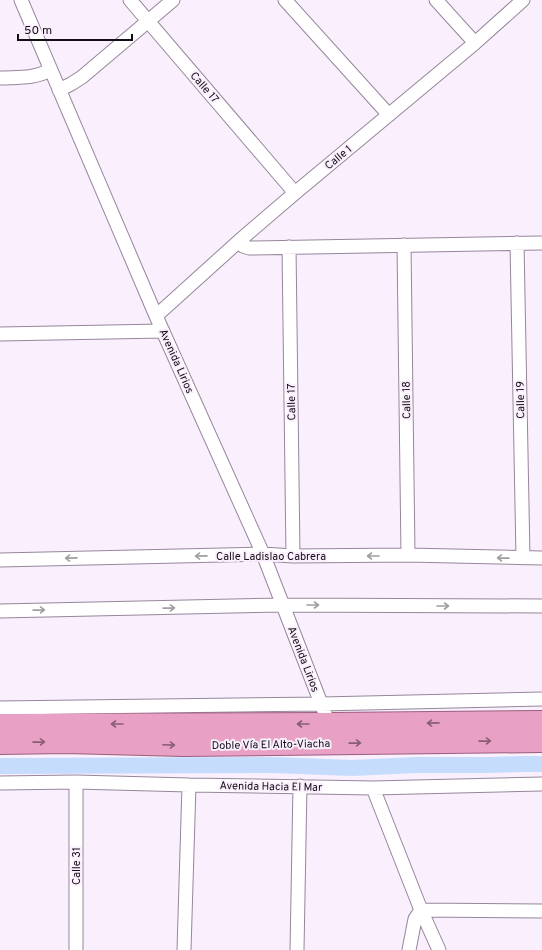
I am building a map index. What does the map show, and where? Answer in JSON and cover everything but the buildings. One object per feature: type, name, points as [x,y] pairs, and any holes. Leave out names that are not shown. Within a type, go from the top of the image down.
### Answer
[{"type":"highway","name":"Doble Vía El Alto-Viacha","points":[[0,725],[542,722]]},
{"type":"highway","name":"Doble Vía El Alto-Viacha","points":[[0,743],[66,742],[183,745],[542,740]]},
{"type":"street","name":"Avenida Lirios","points":[[21,0],[156,316],[263,554],[329,724]]},
{"type":"street","name":"Calle 17","points":[[130,0],[295,193]]},
{"type":"street","points":[[59,90],[82,77],[173,0]]},
{"type":"street","points":[[285,0],[389,115]]},
{"type":"street","points":[[436,0],[475,43]]},
{"type":"street","name":"Calle 1","points":[[156,316],[239,241],[475,43],[523,0]]},
{"type":"street","points":[[0,78],[34,76],[50,70]]},
{"type":"street","points":[[239,241],[244,246],[249,248],[542,243]]},
{"type":"street","name":"Calle 19","points":[[517,243],[523,558]]},
{"type":"street","name":"Calle 18","points":[[404,245],[408,555]]},
{"type":"street","name":"Calle 17","points":[[288,247],[293,556]]},
{"type":"street","points":[[0,334],[163,331]]},
{"type":"street","name":"Calle Ladislao Cabrera","points":[[0,560],[263,554],[293,556],[408,555],[542,558]]},
{"type":"street","points":[[0,611],[283,605],[542,606]]},
{"type":"street","points":[[0,708],[321,704],[542,699]]},
{"type":"street","name":"Avenida Hacia El Mar","points":[[0,783],[76,782],[373,788],[542,784]]},
{"type":"street","name":"Calle 31","points":[[76,782],[76,950]]},
{"type":"street","points":[[184,950],[189,785]]},
{"type":"street","points":[[297,950],[300,786]]},
{"type":"street","points":[[373,788],[421,910],[439,950]]},
{"type":"street","points":[[421,910],[542,911]]},
{"type":"street","points":[[409,950],[415,919],[421,910]]},
{"type":"waterway","points":[[0,766],[274,765],[352,768],[416,765],[542,764]]}]
